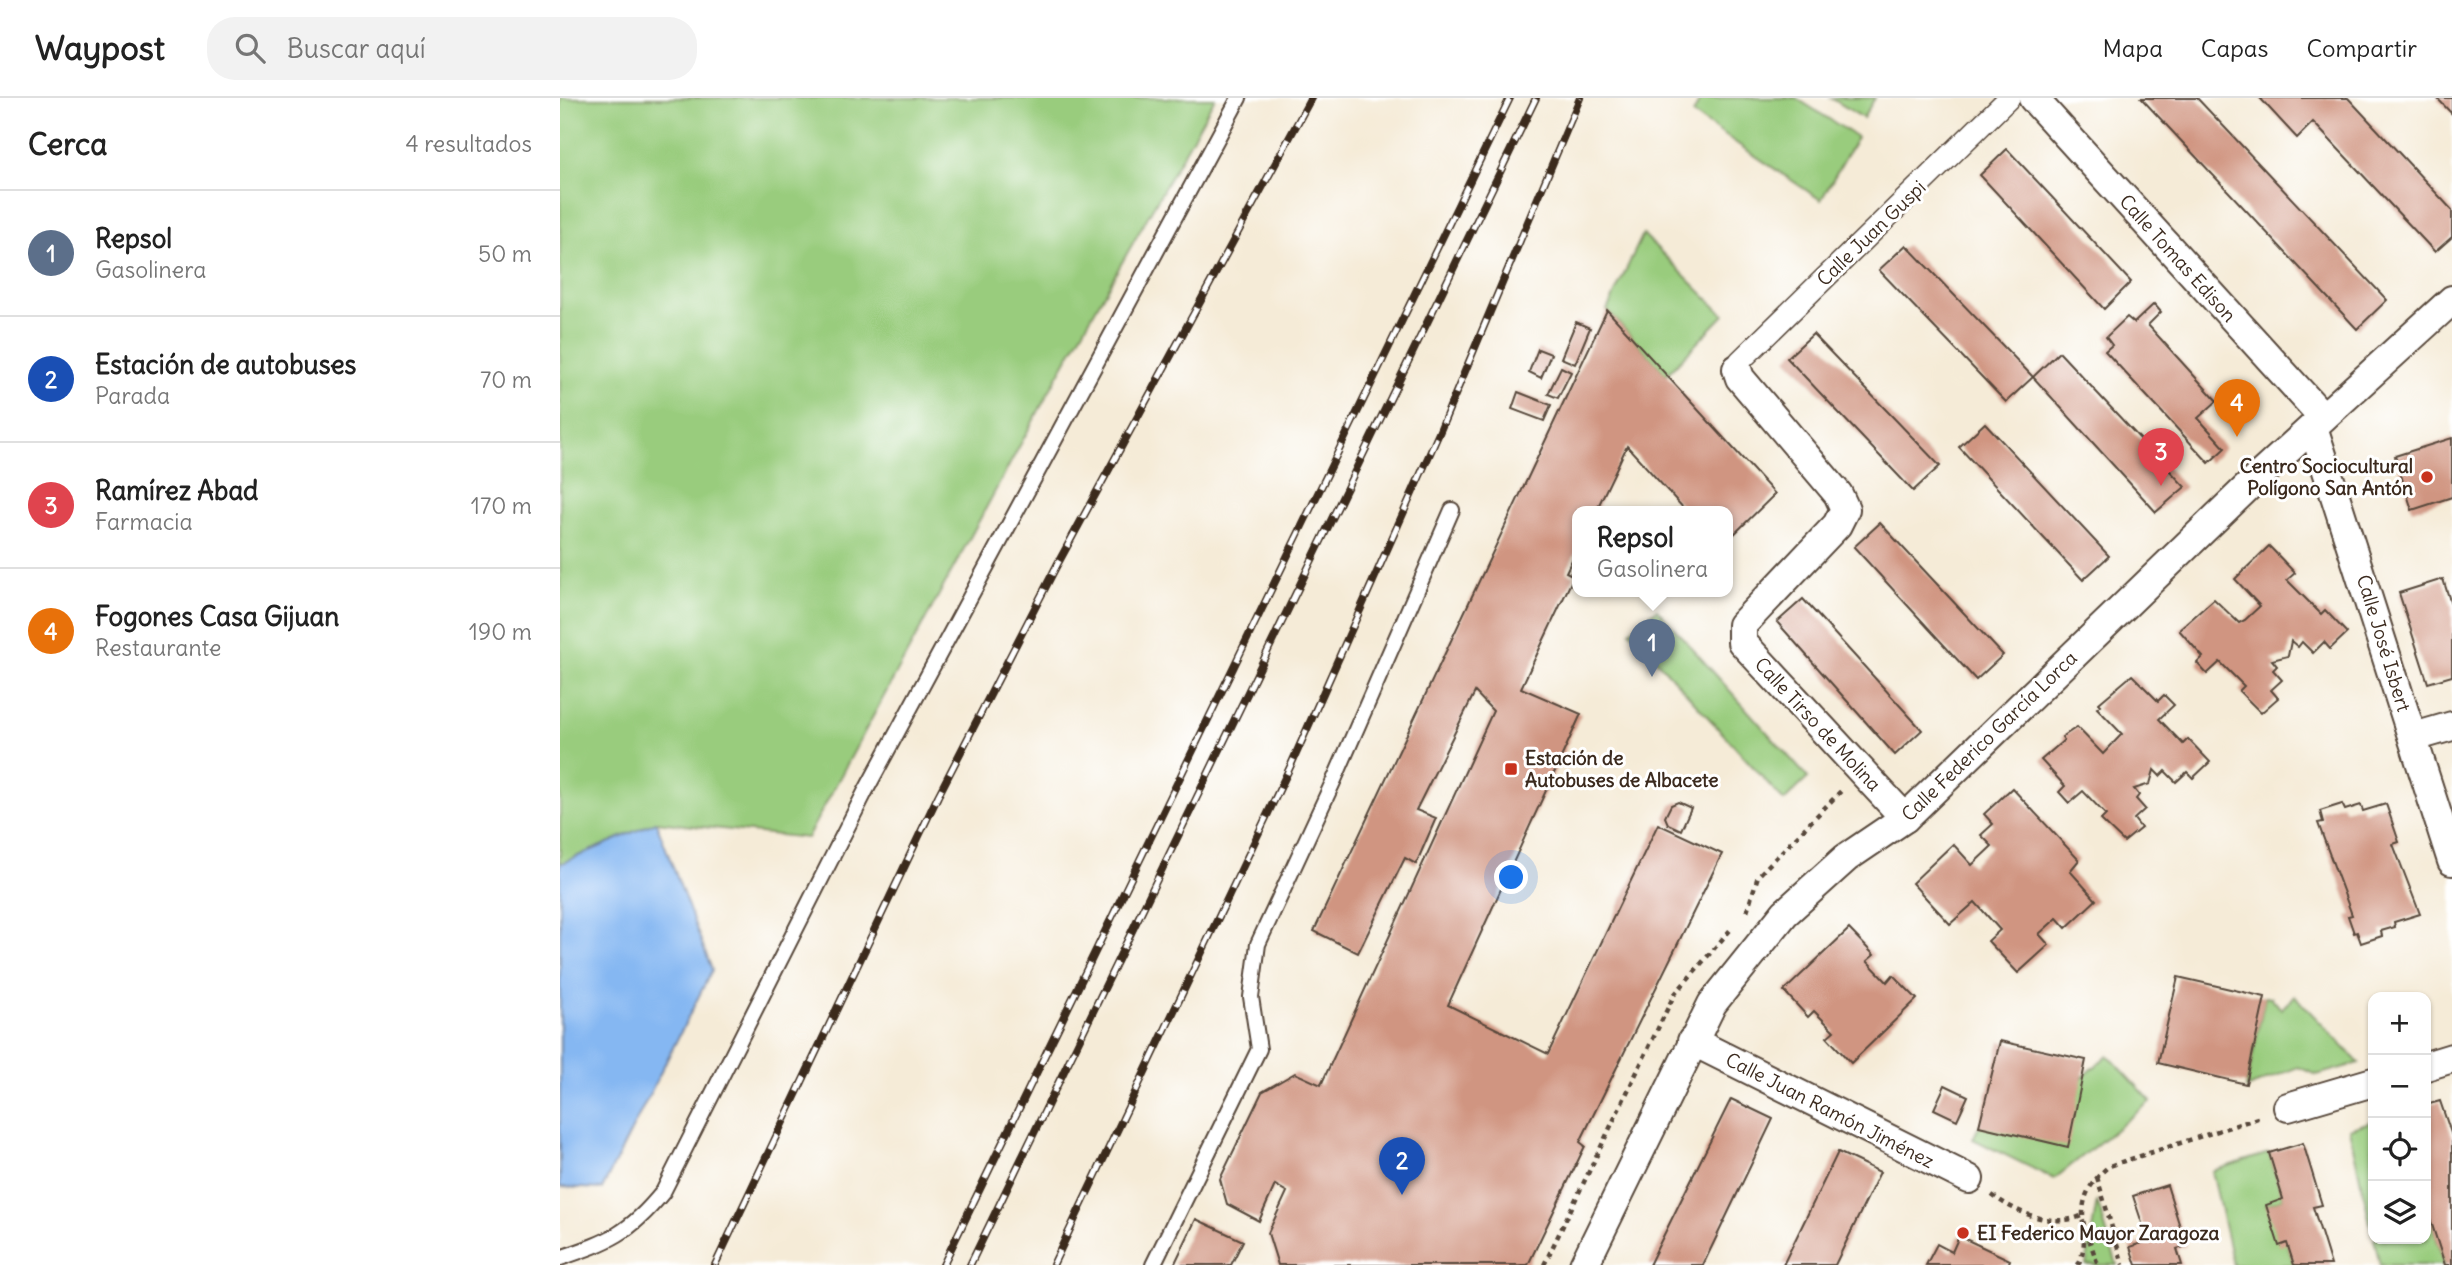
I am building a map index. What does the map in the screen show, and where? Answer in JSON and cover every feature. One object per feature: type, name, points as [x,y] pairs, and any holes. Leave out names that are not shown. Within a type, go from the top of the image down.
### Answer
[{"type":"street","name":"Calle Juan Guspi","points":[[1737,369],[1740,361],[2009,98]]},
{"type":"street","name":"Calle Tomas Edison","points":[[2033,98],[2318,422]]},
{"type":"street","name":"Calle Federico García Lorca","points":[[1584,1265],[1712,1004],[1785,913],[1846,858],[1905,818],[2318,422],[2452,300]]},
{"type":"street","name":"Calle Tirso de Molina","points":[[1737,369],[1740,378],[1838,494],[1845,509],[1837,525],[1742,625],[1742,642],[1905,818]]},
{"type":"street","name":"Calle José Isbert","points":[[2318,422],[2452,861]]},
{"type":"street","points":[[2413,737],[2452,726]]},
{"type":"street","name":"Calle Juan Ramón Jiménez","points":[[1692,1041],[1969,1179]]},
{"type":"street","points":[[2431,1064],[2452,1058]]},
{"type":"street","points":[[2288,1107],[2368,1083]]},
{"type":"lane","points":[[560,1258],[608,1242],[640,1220],[663,1192],[692,1140],[865,792],[1239,98]]},
{"type":"lane","points":[[1153,1265],[1259,1049],[1251,997],[1258,944],[1334,780],[1452,510]]},
{"type":"path","points":[[2078,1265],[2082,1257],[2081,1216],[2085,1196],[2096,1176],[2109,1166],[2215,1134],[2288,1107]]},
{"type":"path","points":[[2096,1176],[2123,1265]]},
{"type":"path","points":[[1969,1179],[2014,1211],[2066,1222],[2081,1216]]},
{"type":"path","points":[[2081,1216],[2098,1265]]},
{"type":"green space","points":[[560,98],[1215,98],[1056,379],[807,838],[656,822],[560,864]]},
{"type":"green space","points":[[1701,98],[1796,98],[1857,137],[1821,200],[1693,114]]},
{"type":"green space","points":[[1831,98],[1875,98],[1863,118]]},
{"type":"green space","points":[[1643,234],[1724,315],[1666,375],[1607,310]]},
{"type":"green space","points":[[1657,609],[1808,778],[1784,801],[1630,631]]},
{"type":"green space","points":[[2295,996],[2359,1063],[2317,1075],[2298,1067],[2246,1088],[2265,997],[2271,997],[2281,1009]]},
{"type":"green space","points":[[2108,1055],[2151,1101],[2054,1179],[1973,1139],[1979,1126],[2082,1078]]},
{"type":"green space","points":[[2368,1123],[2368,1214],[2349,1129]]},
{"type":"green space","points":[[2269,1153],[2283,1199],[2266,1205],[2287,1243],[2294,1265],[2233,1265],[2212,1171]]},
{"type":"green space","points":[[2097,1201],[2117,1265],[2086,1265]]},
{"type":"green space","points":[[2431,1222],[2445,1265],[2380,1265],[2375,1244],[2431,1244]]},
{"type":"water","points":[[656,822],[712,970],[602,1189],[560,1187],[560,864]]},
{"type":"building","points":[[2141,98],[2197,98],[2387,300],[2357,329]]},
{"type":"building","points":[[2260,98],[2348,98],[2452,210],[2452,237],[2435,252],[2313,122],[2297,138]]},
{"type":"building","points":[[2437,98],[2452,98],[2452,114]]},
{"type":"building","points":[[2007,149],[2131,282],[2104,309],[1980,175]]},
{"type":"building","points":[[1906,245],[2033,377],[2006,402],[1879,270]]},
{"type":"building","points":[[2154,304],[2161,312],[2148,325],[2217,401],[2198,418],[2225,448],[2209,463],[2105,351],[2112,345],[2106,337],[2127,317],[2134,323]]},
{"type":"building","name":"Estación de Autobuses de Albacete","points":[[1607,310],[1775,494],[1733,535],[1733,506],[1681,506],[1627,446],[1598,506],[1572,506],[1572,560],[1566,572],[1572,575],[1572,580],[1521,688],[1581,714],[1448,1005],[1548,1054],[1658,824],[1722,854],[1580,1142],[1585,1146],[1528,1265],[1278,1265],[1268,1233],[1287,1192],[1275,1185],[1259,1221],[1227,1204],[1220,1179],[1262,1092],[1295,1073],[1321,1085],[1493,711],[1475,692],[1416,810],[1436,818],[1416,864],[1405,858],[1358,953],[1314,931]]},
{"type":"building","points":[[1576,322],[1590,328],[1575,364],[1561,358]]},
{"type":"building","points":[[1813,334],[1940,466],[1913,491],[1787,358]]},
{"type":"building","points":[[1538,349],[1551,354],[1541,378],[1529,372]]},
{"type":"building","points":[[2059,352],[2185,487],[2156,512],[2033,377]]},
{"type":"building","points":[[1561,367],[1571,372],[1558,398],[1548,394]]},
{"type":"building","points":[[1518,392],[1551,405],[1544,421],[1512,409]]},
{"type":"building","points":[[1985,423],[2109,556],[2083,580],[1959,447]]},
{"type":"building","name":"Centro Sociocultural Polígono San Antón","points":[[2452,438],[2452,497],[2412,510],[2395,456]]},
{"type":"building","points":[[1880,523],[2003,655],[1976,680],[1854,547]]},
{"type":"building","points":[[2269,546],[2295,573],[2287,580],[2321,614],[2325,610],[2347,633],[2330,649],[2324,642],[2313,653],[2302,642],[2298,647],[2291,641],[2288,656],[2272,660],[2277,666],[2273,670],[2282,680],[2271,690],[2278,698],[2261,713],[2239,691],[2244,686],[2220,662],[2207,674],[2197,663],[2203,657],[2179,630],[2214,599],[2239,623],[2260,606],[2235,579]]},
{"type":"building","points":[[2443,579],[2452,607],[2452,676],[2428,683],[2399,593]]},
{"type":"building","points":[[1803,599],[1922,730],[1895,755],[1777,622]]},
{"type":"building","points":[[2132,675],[2158,701],[2164,695],[2174,705],[2159,719],[2183,744],[2188,739],[2210,762],[2193,778],[2187,772],[2176,782],[2165,771],[2160,776],[2154,770],[2150,784],[2134,789],[2139,795],[2136,799],[2145,809],[2134,819],[2141,828],[2124,842],[2101,820],[2106,815],[2083,791],[2069,803],[2059,792],[2065,786],[2041,760],[2064,740],[2062,737],[2077,727],[2103,754],[2122,734],[2097,708],[2101,705],[2099,703]]},
{"type":"building","points":[[2012,788],[2079,860],[2070,871],[2096,900],[2066,928],[2057,918],[2039,934],[2049,945],[2018,973],[1988,941],[2000,930],[1975,902],[1950,924],[1912,883],[1953,844],[1972,865],[1992,846],[1981,835],[1993,824],[1984,814]]},
{"type":"building","points":[[1678,802],[1691,808],[1681,830],[1668,824],[1665,817],[1671,805]]},
{"type":"building","points":[[2342,804],[2345,810],[2361,805],[2363,811],[2386,804],[2399,842],[2393,844],[2420,914],[2394,922],[2395,927],[2381,931],[2382,936],[2361,943],[2357,932],[2354,933],[2348,916],[2352,915],[2318,823],[2323,822],[2320,811]]},
{"type":"building","points":[[1849,929],[1874,955],[1867,961],[1887,982],[1893,975],[1917,999],[1851,1063],[1827,1037],[1834,1031],[1814,1011],[1808,1017],[1784,991]]},
{"type":"building","points":[[2178,977],[2265,997],[2246,1084],[2158,1063]]},
{"type":"building","points":[[2000,1041],[2086,1060],[2068,1147],[1979,1126]]},
{"type":"building","points":[[1945,1085],[1968,1096],[1957,1120],[1934,1109]]},
{"type":"building","points":[[1731,1099],[1773,1119],[1703,1265],[1649,1265]]},
{"type":"building","points":[[2440,1101],[2452,1136],[2452,1265],[2445,1265],[2431,1222],[2431,1104]]},
{"type":"building","points":[[2303,1143],[2322,1205],[2313,1207],[2331,1265],[2294,1265],[2287,1243],[2279,1246],[2266,1205],[2283,1199],[2269,1153]]},
{"type":"building","points":[[1838,1152],[1880,1172],[1835,1265],[1783,1265]]},
{"type":"building","points":[[2167,1185],[2186,1246],[2177,1249],[2182,1265],[2136,1265],[2130,1247],[2148,1241],[2133,1196]]},
{"type":"building","points":[[1196,1219],[1243,1241],[1231,1265],[1174,1265]]},
{"type":"building","points":[[1959,1236],[2010,1260],[2008,1265],[1926,1265],[1937,1244],[1952,1252]]},
{"type":"railway","points":[[715,1265],[938,796],[1057,565],[1311,98]]},
{"type":"railway","points":[[943,1265],[1510,98]]},
{"type":"railway","points":[[970,1265],[1536,98]]},
{"type":"railway","points":[[1053,1265],[1291,765],[1439,433],[1580,98]]},
{"type":"place","name":"Fogones Casa Gijuan","points":[[2237,437]]},
{"type":"place","name":"Centro Sociocultural Polígono San Antón","points":[[2427,477]]},
{"type":"place","name":"Ramírez Abad","points":[[2161,486]]},
{"type":"place","name":"Repsol","points":[[1652,677]]},
{"type":"place","name":"Estación de Autobuses de Albacete","points":[[1511,769]]},
{"type":"place","name":"Estación de autobuses","points":[[1402,1195]]},
{"type":"place","name":"EI Federico Mayor Zaragoza","points":[[1963,1233]]}]
